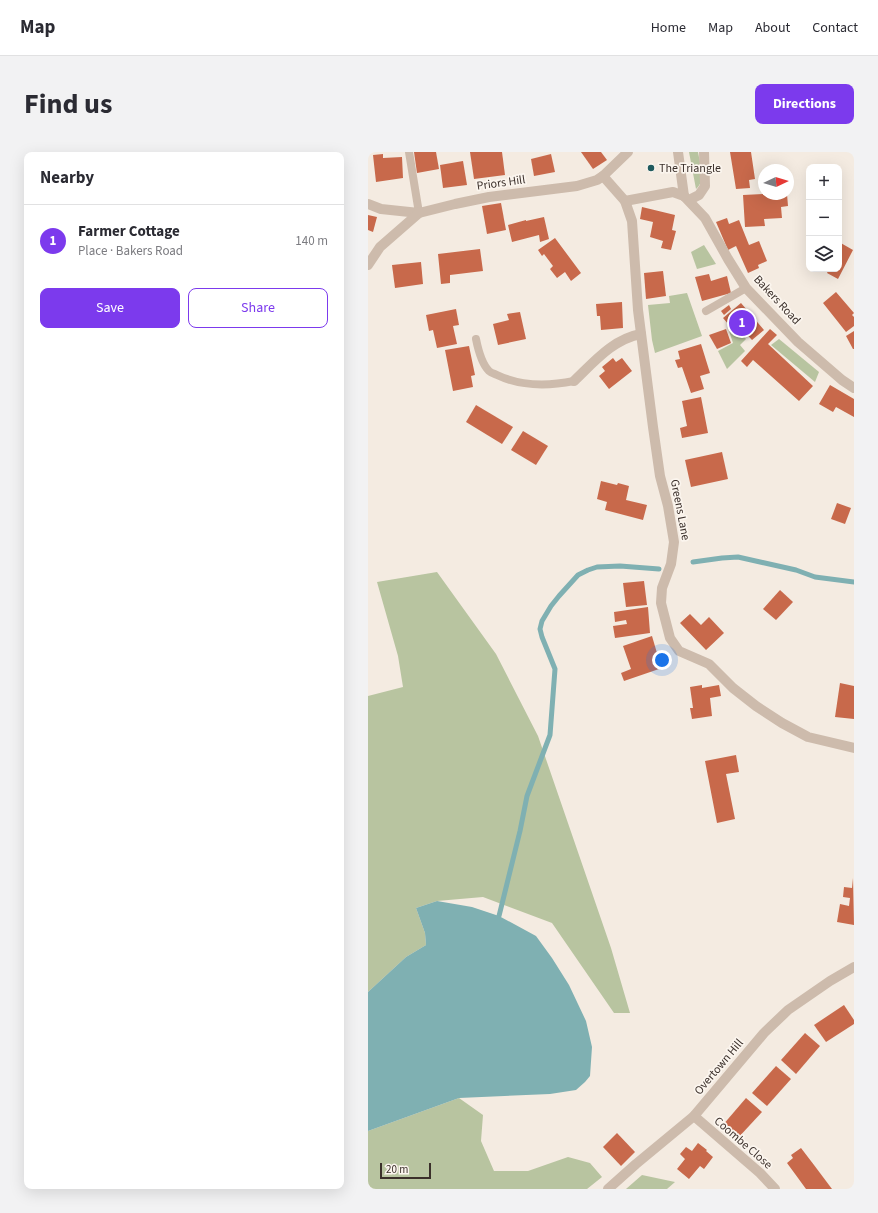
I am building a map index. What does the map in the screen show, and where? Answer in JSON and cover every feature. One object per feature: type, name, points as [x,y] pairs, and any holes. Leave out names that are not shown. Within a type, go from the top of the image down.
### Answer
[{"type":"street","name":"Priors Hill","points":[[368,204],[381,209],[419,213],[489,197],[577,186],[596,180],[603,176],[628,152]]},
{"type":"street","points":[[678,152],[687,198]]},
{"type":"street","points":[[625,202],[673,192],[687,198],[699,195],[704,186],[704,152]]},
{"type":"street","name":"Greens Lane","points":[[603,176],[625,202],[632,221],[641,334],[660,476],[668,506],[674,542],[671,564],[662,588],[661,603],[670,638],[679,651],[709,664],[733,688],[756,706],[782,723],[808,737],[854,748]]},
{"type":"street","name":"Bakers Road","points":[[687,198],[705,218],[746,288],[798,342],[854,388]]},
{"type":"street","points":[[368,265],[380,248],[419,213]]},
{"type":"street","points":[[574,381],[614,345],[627,337],[641,334]]},
{"type":"street","name":"Overtown Hill","points":[[608,1189],[694,1116],[775,1022],[799,1002],[854,967]]},
{"type":"street","name":"Coombe Close","points":[[694,1116],[760,1173],[776,1189]]},
{"type":"lane","points":[[409,152],[419,213]]},
{"type":"lane","points":[[706,311],[746,288]]},
{"type":"lane","points":[[476,339],[480,355],[489,371],[502,377],[516,381],[540,384],[562,384],[574,381]]},
{"type":"green space","points":[[689,152],[698,152],[701,167],[702,177],[696,189]]},
{"type":"green space","points":[[704,245],[716,264],[697,269],[691,252]]},
{"type":"green space","points":[[687,293],[702,336],[655,353],[648,305],[670,303],[669,296]]},
{"type":"green space","points":[[729,331],[736,335],[740,332],[746,339],[740,345],[745,351],[727,369],[718,351],[733,343]]},
{"type":"green space","points":[[779,339],[819,372],[815,382],[771,345]]},
{"type":"green space","points":[[437,572],[496,654],[538,736],[611,948],[630,1013],[614,1013],[552,923],[483,897],[437,901],[416,908],[425,933],[426,945],[406,957],[368,992],[368,696],[403,687],[398,656],[377,582]]},
{"type":"green space","points":[[459,1098],[483,1115],[481,1141],[494,1171],[528,1171],[568,1157],[590,1163],[602,1177],[587,1189],[368,1189],[368,1131]]},
{"type":"green space","points":[[642,1175],[675,1182],[667,1189],[626,1189]]},
{"type":"water","points":[[437,901],[472,907],[499,916],[536,936],[569,985],[586,1021],[592,1047],[590,1076],[576,1090],[550,1094],[459,1098],[368,1131],[368,992],[406,957],[426,945],[425,933],[416,908]]},
{"type":"building","points":[[414,152],[436,152],[439,169],[417,173]]},
{"type":"building","points":[[470,152],[502,152],[505,175],[474,179]]},
{"type":"building","points":[[581,152],[601,152],[607,160],[593,169]]},
{"type":"building","points":[[730,152],[751,152],[755,179],[749,180],[750,188],[736,189]]},
{"type":"building","points":[[383,154],[383,158],[402,157],[403,178],[376,182],[373,155]]},
{"type":"building","points":[[551,154],[555,172],[534,176],[531,159]]},
{"type":"building","points":[[463,161],[467,185],[443,188],[440,165]]},
{"type":"building","points":[[758,194],[758,200],[788,200],[788,206],[781,207],[782,218],[764,219],[765,226],[745,227],[743,195]]},
{"type":"building","points":[[501,203],[506,230],[487,234],[482,206]]},
{"type":"building","points":[[642,207],[675,215],[672,230],[676,231],[671,250],[661,248],[663,241],[650,237],[653,222],[640,219]]},
{"type":"building","points":[[368,215],[377,217],[373,232],[368,230]]},
{"type":"building","points":[[544,217],[549,239],[540,242],[539,235],[512,242],[508,225]]},
{"type":"building","points":[[727,218],[729,224],[739,220],[749,245],[759,241],[767,261],[758,265],[759,268],[748,273],[736,246],[728,250],[716,222]]},
{"type":"building","points":[[555,238],[581,273],[571,281],[565,272],[557,278],[550,269],[553,266],[544,254],[542,256],[538,250]]},
{"type":"building","points":[[842,244],[853,250],[842,271]]},
{"type":"building","points":[[480,249],[483,271],[450,275],[450,283],[441,284],[438,254]]},
{"type":"building","points":[[421,262],[423,284],[395,288],[392,265]]},
{"type":"building","points":[[663,271],[666,296],[646,299],[644,273]]},
{"type":"building","points":[[828,272],[842,272],[838,279]]},
{"type":"building","points":[[709,274],[711,281],[727,276],[731,293],[702,301],[695,277]]},
{"type":"building","points":[[836,292],[854,313],[852,315],[854,317],[854,326],[846,332],[823,303]]},
{"type":"building","points":[[622,302],[623,328],[601,330],[600,316],[597,316],[596,304]]},
{"type":"building","points":[[741,303],[764,330],[752,340],[740,327],[735,332],[723,318]]},
{"type":"building","points":[[729,305],[731,309],[724,315],[721,311]]},
{"type":"building","points":[[456,309],[459,325],[453,326],[457,344],[437,348],[433,330],[429,331],[426,315]]},
{"type":"building","points":[[520,312],[526,339],[498,345],[493,324],[509,320],[507,314]]},
{"type":"building","points":[[726,329],[731,343],[717,349],[709,335]]},
{"type":"building","points":[[770,329],[777,335],[768,344],[813,386],[799,401],[753,360],[747,367],[741,361]]},
{"type":"building","points":[[854,331],[854,349],[853,349],[846,336]]},
{"type":"building","points":[[701,344],[710,373],[700,376],[704,389],[691,393],[682,367],[678,368],[675,360],[680,359],[678,351]]},
{"type":"building","points":[[469,346],[475,375],[471,376],[473,387],[453,391],[445,350]]},
{"type":"building","points":[[613,358],[616,362],[622,358],[632,371],[609,389],[599,376],[605,371],[602,367]]},
{"type":"building","points":[[830,385],[854,399],[854,417],[836,407],[833,412],[819,404]]},
{"type":"building","points":[[701,397],[708,433],[682,438],[680,428],[687,426],[682,401]]},
{"type":"building","points":[[476,405],[513,427],[502,444],[466,422]]},
{"type":"building","points":[[523,431],[548,446],[536,465],[511,450]]},
{"type":"building","points":[[722,452],[728,479],[691,487],[685,460]]},
{"type":"building","points":[[601,481],[629,486],[626,500],[647,505],[643,520],[605,510],[607,502],[597,499]]},
{"type":"building","points":[[837,503],[851,508],[845,524],[831,519]]},
{"type":"building","points":[[644,581],[647,605],[626,607],[623,583]]},
{"type":"building","points":[[780,590],[793,602],[776,620],[763,609]]},
{"type":"building","points":[[648,607],[650,633],[615,638],[613,626],[627,624],[626,620],[615,622],[614,612]]},
{"type":"building","points":[[690,614],[701,625],[709,617],[724,633],[706,650],[680,623]]},
{"type":"building","points":[[652,636],[659,660],[656,661],[659,669],[624,681],[621,673],[631,669],[623,646]]},
{"type":"building","points":[[840,683],[854,686],[854,719],[835,717]]},
{"type":"building","points":[[702,685],[702,688],[719,685],[721,696],[710,698],[712,716],[692,719],[690,708],[693,708],[690,687]]},
{"type":"building","points":[[736,755],[739,772],[726,774],[735,819],[717,823],[705,761]]},
{"type":"building","points":[[853,878],[854,925],[837,922],[840,904],[849,906],[850,898],[843,897],[844,887],[852,888]]},
{"type":"building","points":[[844,1005],[854,1020],[854,1024],[826,1042],[814,1025]]},
{"type":"building","points":[[805,1033],[820,1046],[796,1074],[781,1060]]},
{"type":"building","points":[[776,1066],[791,1079],[767,1106],[752,1093]]},
{"type":"building","points":[[746,1098],[762,1112],[737,1139],[722,1126]]},
{"type":"building","points":[[617,1133],[635,1152],[621,1166],[603,1147]]},
{"type":"building","points":[[698,1143],[713,1157],[704,1169],[700,1166],[689,1179],[677,1169],[685,1159],[680,1154],[686,1147],[692,1151]]},
{"type":"building","points":[[801,1148],[832,1189],[806,1189],[787,1163],[793,1158],[791,1155]]},
{"type":"waterway","points":[[693,562],[738,557],[796,570],[815,577],[854,582]]},
{"type":"waterway","points":[[499,916],[527,796],[550,735],[555,669],[542,637],[540,629],[542,621],[559,596],[578,575],[588,570],[597,567],[620,566],[659,569]]},
{"type":"place","name":"The Triangle","points":[[651,168]]},
{"type":"place","name":"Farmer Cottage","points":[[742,323]]}]
